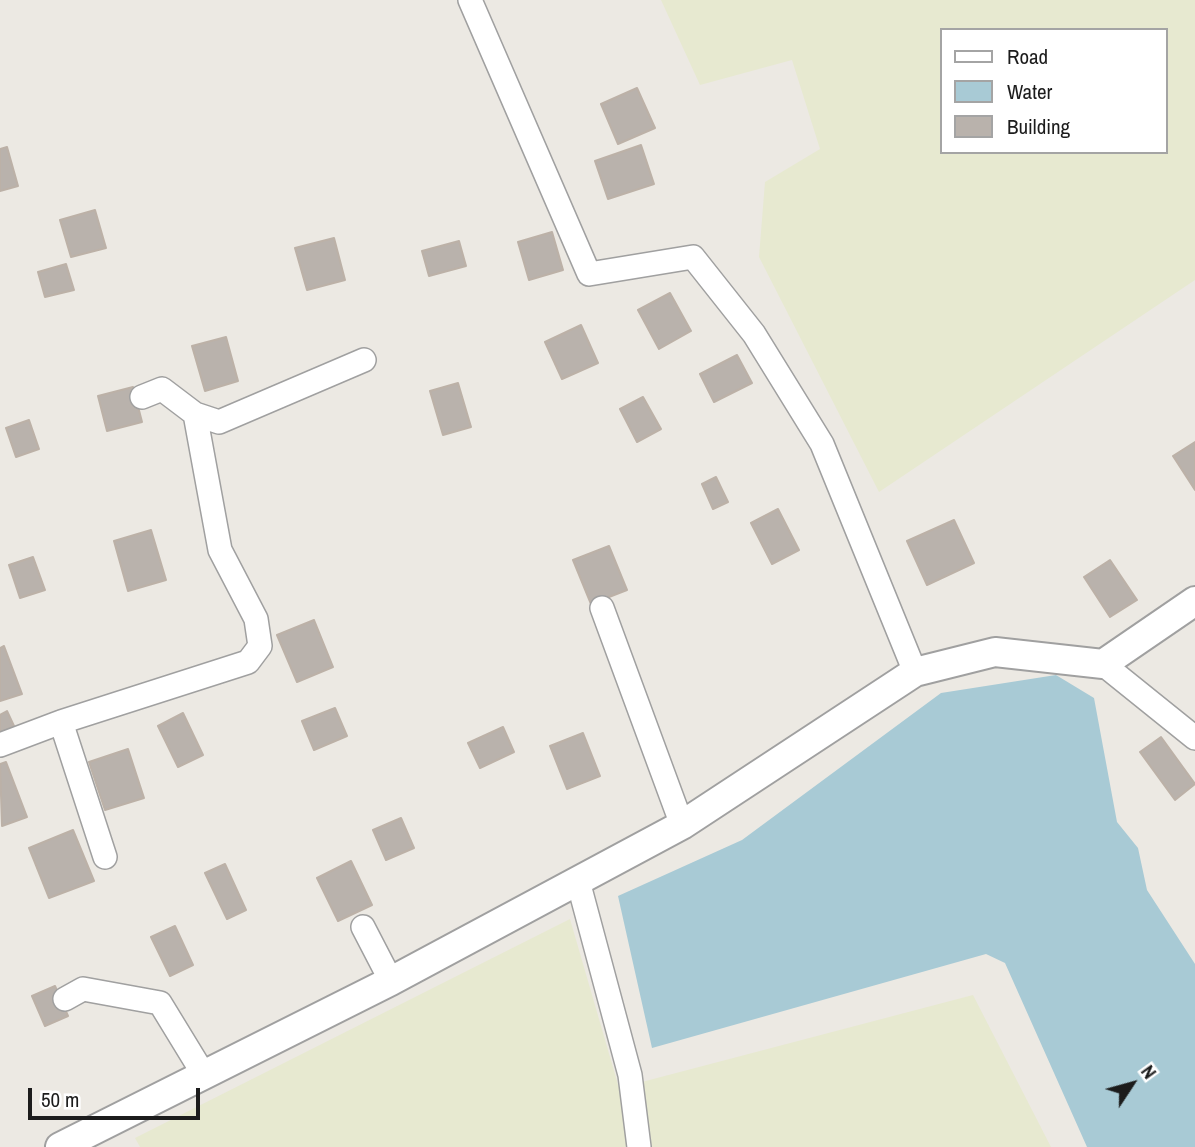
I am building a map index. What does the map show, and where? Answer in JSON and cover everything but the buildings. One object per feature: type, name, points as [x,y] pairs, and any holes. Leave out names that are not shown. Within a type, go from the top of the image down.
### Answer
[{"type":"street","points":[[470,0],[589,274],[693,257],[754,334],[822,444],[915,672]]},
{"type":"street","points":[[142,397],[162,389],[195,414],[219,422],[364,360]]},
{"type":"street","points":[[0,745],[61,722],[248,662],[260,646],[256,619],[220,550],[195,414]]},
{"type":"street","points":[[1103,664],[1195,601]]},
{"type":"street","points":[[602,608],[682,825]]},
{"type":"street","points":[[60,1147],[391,981],[682,825],[915,672],[995,652],[1103,664],[1195,738]]},
{"type":"street","points":[[61,722],[105,857]]},
{"type":"street","points":[[578,881],[630,1075],[639,1147]]},
{"type":"street","points":[[363,927],[391,981]]},
{"type":"street","points":[[65,999],[83,989],[160,1003],[204,1075]]},
{"type":"green space","points":[[661,0],[1195,0],[1195,280],[879,492],[759,257],[765,182],[820,149],[792,60],[700,85]]},
{"type":"green space","points":[[570,919],[619,1088],[973,995],[1051,1147],[140,1147],[135,1138]]},
{"type":"water","points":[[1056,675],[1094,698],[1117,822],[1138,848],[1147,890],[1195,964],[1195,1147],[1087,1147],[1005,963],[986,954],[652,1048],[618,896],[742,840],[941,693]]}]
